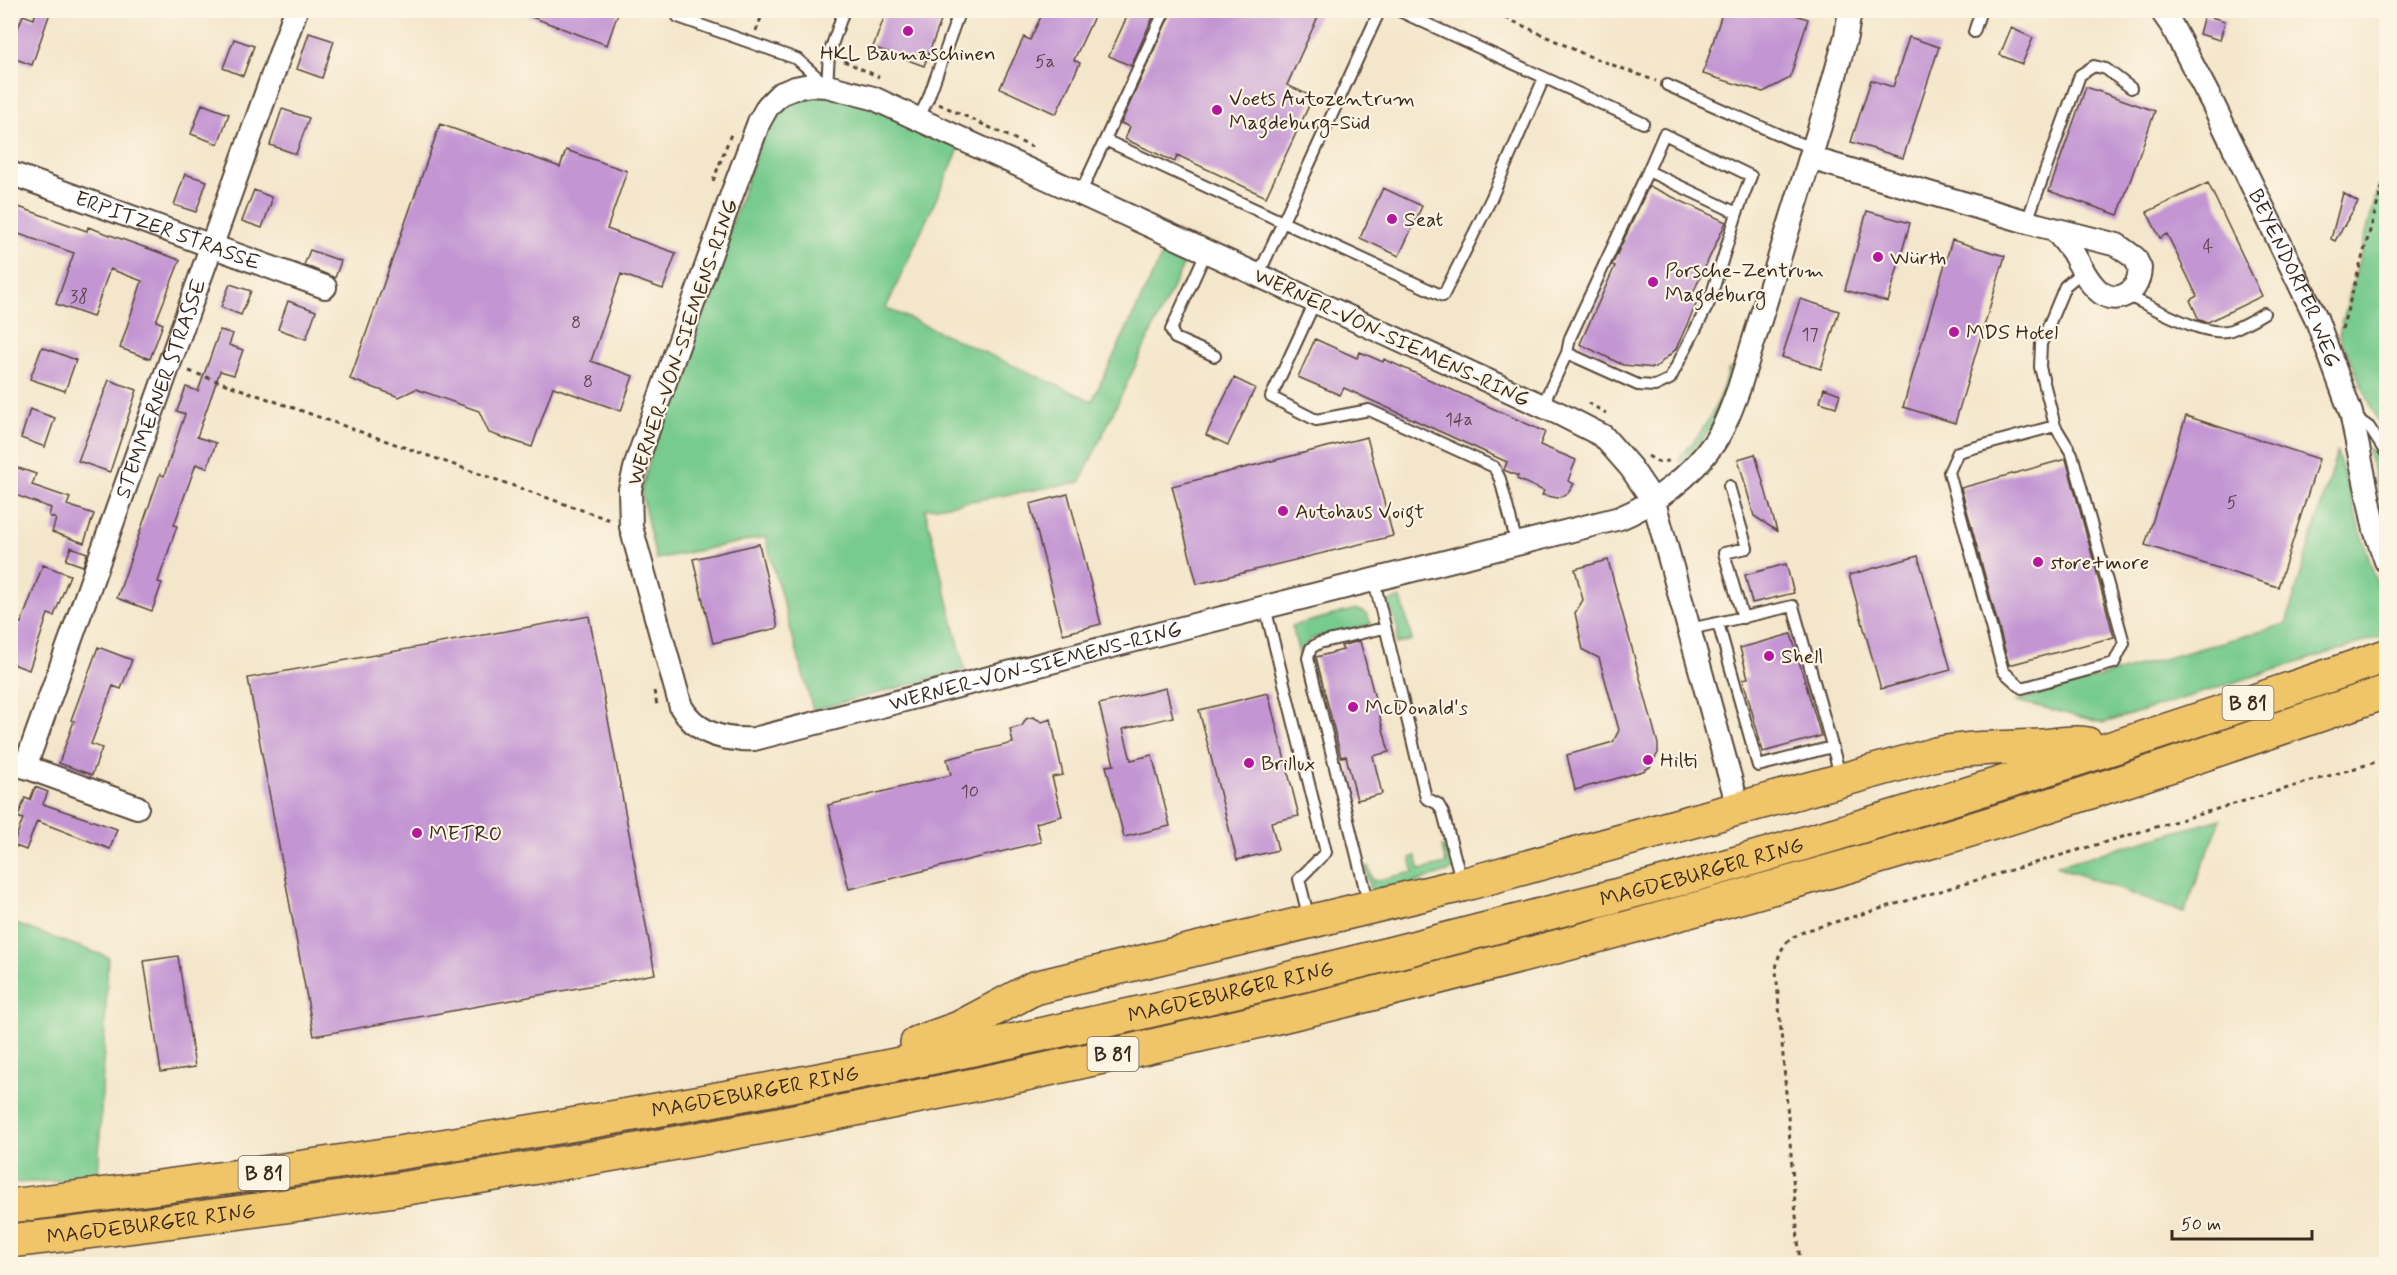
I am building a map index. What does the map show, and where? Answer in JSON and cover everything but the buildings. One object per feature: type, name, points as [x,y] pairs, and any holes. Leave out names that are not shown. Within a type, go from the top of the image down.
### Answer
[{"type":"highway","name":"MAGDEBURGER RING","points":[[10,1206],[426,1150],[659,1111],[987,1046],[1173,1006],[1377,958],[1716,869],[2113,748],[2386,656]]},
{"type":"highway","name":"MAGDEBURGER RING","points":[[10,1240],[214,1215],[611,1154],[1030,1073],[1390,991],[1730,901],[1927,843],[2114,784],[2386,692]]},
{"type":"highway","points":[[801,1083],[846,1060],[905,1047],[941,1035],[1034,988],[1462,885],[1739,810],[1841,778],[1965,748],[2039,746],[2077,742],[2113,748]]},
{"type":"street","name":"STEMMERNER STRASSE","points":[[18,764],[169,364],[296,10]]},
{"type":"street","name":"WERNER-VON-SIEMENS-RING","points":[[1739,810],[1654,502],[1631,468],[1603,436],[873,98],[827,86],[810,85],[780,94],[768,106],[759,122],[633,474],[630,489],[631,527],[681,707],[687,716],[702,729],[722,738],[735,740],[754,739],[1620,518],[1654,502],[1713,445],[1727,420],[1812,153],[1846,36],[1850,10]]},
{"type":"street","name":"BEYENDORFER WEG","points":[[2161,10],[2172,26],[2213,104],[2311,305],[2350,413],[2375,530],[2386,561]]},
{"type":"street","points":[[1812,153],[2027,222],[2117,245],[2135,258],[2140,268],[2135,286],[2126,295],[2110,297],[2100,292],[2092,286],[2064,239],[2054,229]]},
{"type":"street","name":"ERPITZER STRASSE","points":[[10,173],[325,287]]},
{"type":"street","points":[[18,764],[137,807]]},
{"type":"lane","points":[[827,86],[829,54],[844,10]]},
{"type":"lane","points":[[918,119],[928,99],[960,10]]},
{"type":"lane","points":[[1080,194],[1165,10]]},
{"type":"lane","points":[[1258,276],[1380,10]]},
{"type":"lane","points":[[1397,10],[1643,123]]},
{"type":"lane","points":[[1974,32],[1982,10]]},
{"type":"lane","points":[[678,17],[797,59],[827,86]]},
{"type":"lane","points":[[2027,222],[2080,75],[2094,66],[2106,69],[2132,88]]},
{"type":"lane","points":[[1105,140],[1443,296],[1491,198],[1544,78]]},
{"type":"lane","points":[[1667,85],[1793,141],[1812,153]]},
{"type":"lane","points":[[1542,406],[1567,353],[1570,338],[1664,134],[1751,176],[1709,303],[1670,379],[1655,386],[1638,385],[1567,353]]},
{"type":"lane","points":[[1648,171],[1737,213]]},
{"type":"lane","points":[[1206,252],[1171,330],[1175,338],[1215,356]]},
{"type":"lane","points":[[2055,426],[1958,452],[1949,472],[2003,671],[2022,688],[2114,663],[2124,643],[2072,454],[2055,426],[2040,367],[2041,344],[2065,286],[2083,271]]},
{"type":"lane","points":[[2126,295],[2201,328],[2216,331],[2230,331],[2264,313]]},
{"type":"lane","points":[[1315,302],[1271,397],[1317,420],[1369,410],[1494,467],[1500,479],[1517,544]]},
{"type":"lane","points":[[2350,413],[2369,427],[2386,453]]},
{"type":"lane","points":[[1729,486],[1747,548],[1724,553],[1743,618]]},
{"type":"lane","points":[[1374,580],[1426,798],[1438,804],[1443,813],[1462,885]]},
{"type":"lane","points":[[1690,629],[1793,606],[1841,778]]},
{"type":"lane","points":[[1265,607],[1326,852],[1299,879],[1310,923]]},
{"type":"lane","points":[[1718,623],[1758,766],[1832,747]]},
{"type":"lane","points":[[1370,908],[1308,654],[1311,648],[1319,643],[1384,628]]},
{"type":"path","points":[[752,43],[764,10]]},
{"type":"path","points":[[1489,10],[1586,55],[1667,85]]},
{"type":"path","points":[[711,188],[733,130]]},
{"type":"path","points":[[2340,337],[2386,174]]},
{"type":"path","points":[[169,364],[613,521],[613,514]]},
{"type":"path","points":[[653,687],[659,708]]},
{"type":"path","points":[[1800,1264],[1776,970],[1779,952],[1786,941],[1808,930],[2386,759]]},
{"type":"green space","points":[[801,96],[846,97],[960,147],[886,308],[1092,401],[1167,245],[1188,255],[1080,482],[925,509],[965,670],[813,710],[765,537],[656,559],[641,491],[653,449],[765,129],[783,105]]},
{"type":"green space","points":[[2386,159],[2386,439],[2339,335]]},
{"type":"green space","points":[[1729,369],[1733,374],[1713,426],[1682,463],[1678,459],[1710,417]]},
{"type":"green space","points":[[2368,449],[2377,450],[2386,471],[2386,522]]},
{"type":"green space","points":[[2337,452],[2386,615],[2386,635],[2104,723],[2016,701],[2286,624]]},
{"type":"green space","points":[[1401,598],[1412,640],[1396,644],[1398,629],[1388,602]]},
{"type":"green space","points":[[1356,609],[1367,614],[1371,624],[1314,638],[1306,644],[1300,657],[1292,626]]},
{"type":"green space","points":[[2221,819],[2184,913],[2056,866]]},
{"type":"green space","points":[[1448,846],[1456,869],[1372,897],[1365,867],[1368,866],[1373,881],[1414,872],[1410,858],[1416,856],[1420,870],[1446,864],[1442,847]]},
{"type":"green space","points":[[10,922],[108,957],[98,1179],[11,1183]]},
{"type":"place","name":"HKL Baumaschinen","points":[[908,31]]},
{"type":"place","name":"Voets Autozentrum Magdeburg-Süd","points":[[1217,110]]},
{"type":"place","name":"Seat","points":[[1392,219]]},
{"type":"place","name":"Würth","points":[[1878,257]]},
{"type":"place","name":"Porsche-Zentrum Magdeburg","points":[[1653,282]]},
{"type":"place","name":"MDS Hotel","points":[[1954,332]]},
{"type":"place","name":"Autohaus Voigt","points":[[1283,511]]},
{"type":"place","name":"store+more","points":[[2038,562]]},
{"type":"place","name":"Shell","points":[[1769,656]]},
{"type":"place","name":"McDonald's","points":[[1353,707]]},
{"type":"place","name":"Hilti","points":[[1648,760]]},
{"type":"place","name":"Brillux","points":[[1249,763]]},
{"type":"place","name":"METRO","points":[[417,833]]}]
